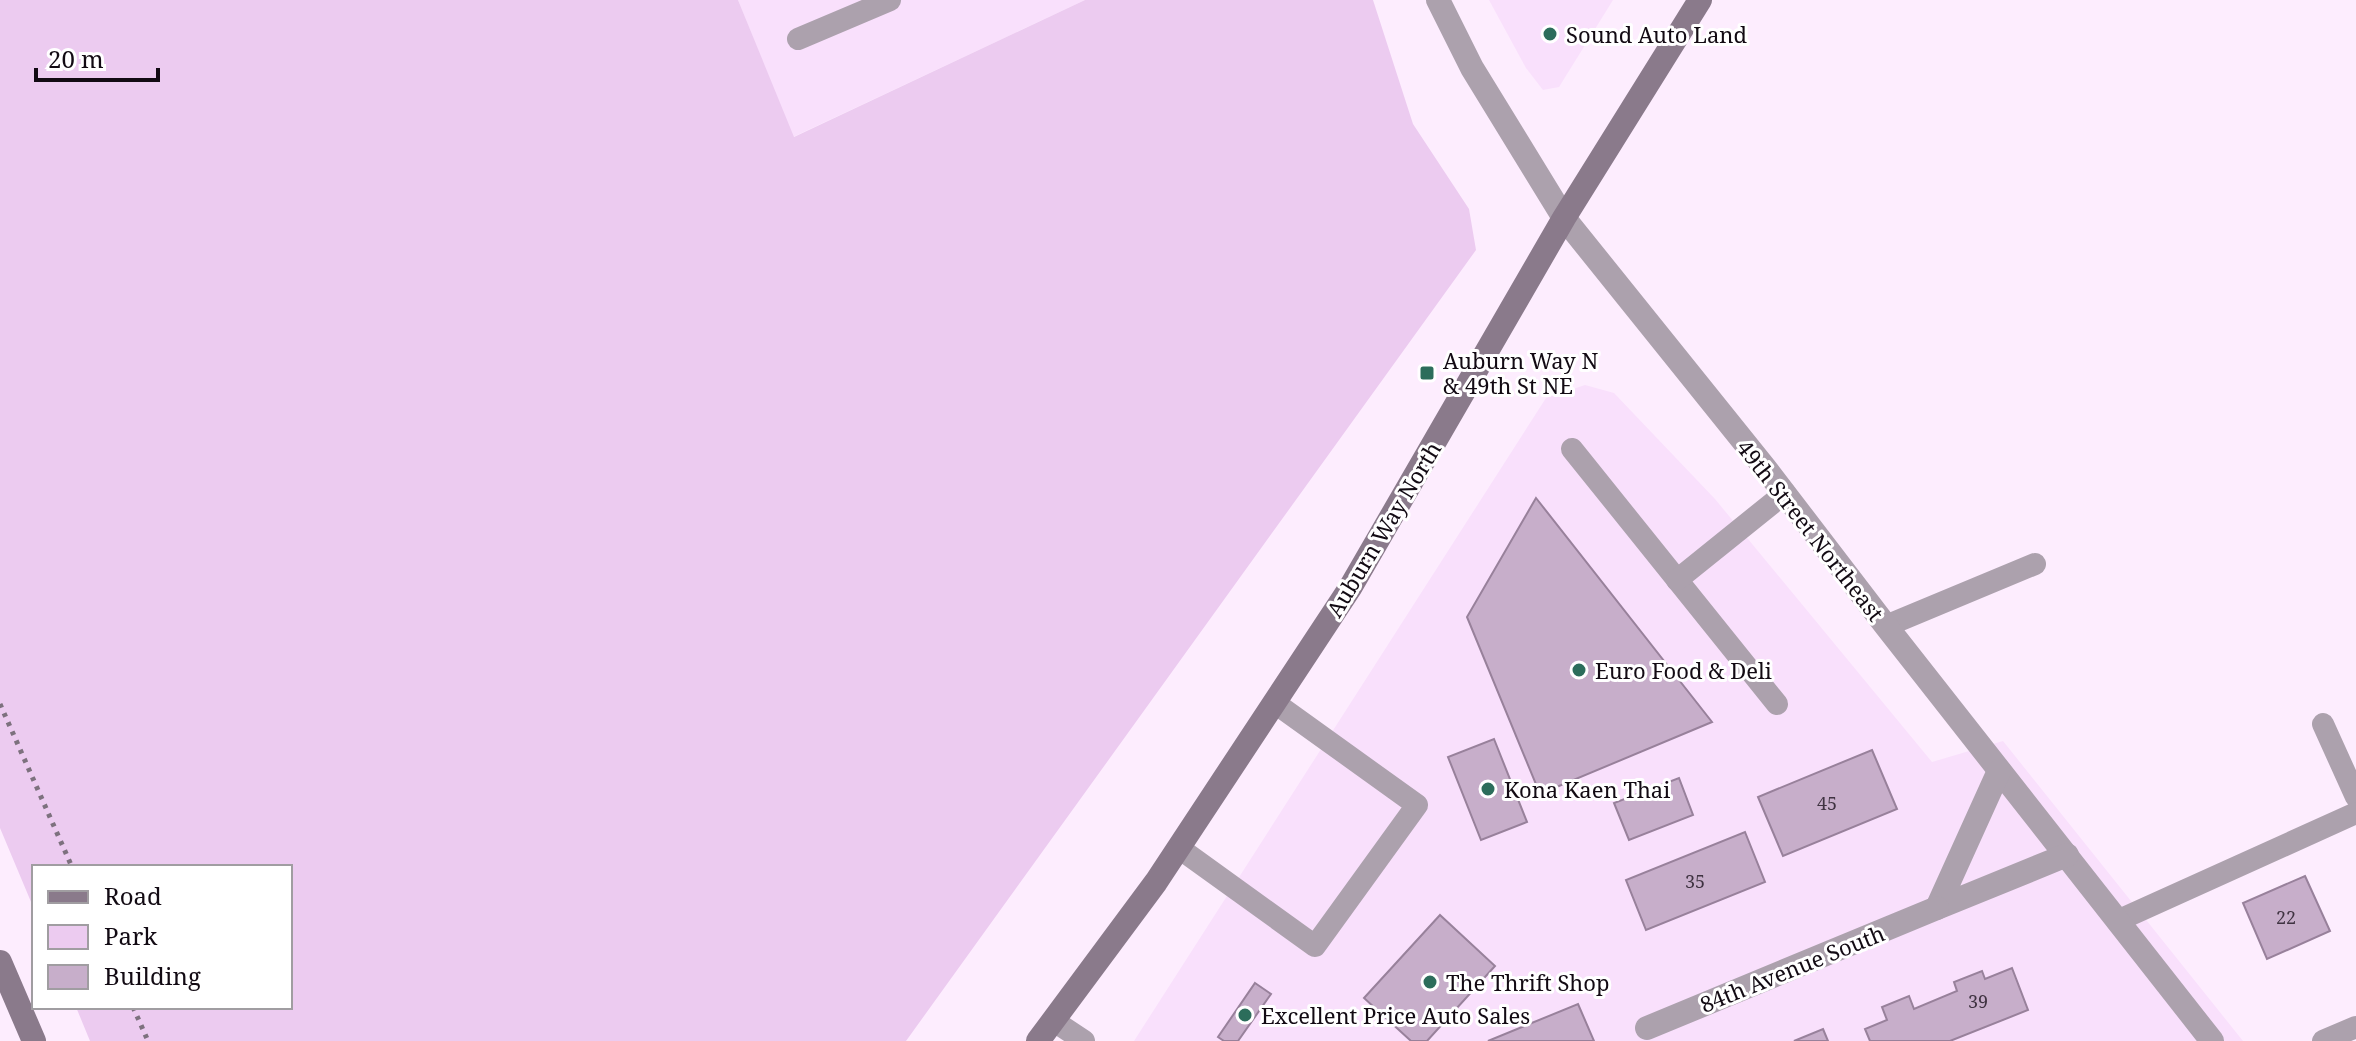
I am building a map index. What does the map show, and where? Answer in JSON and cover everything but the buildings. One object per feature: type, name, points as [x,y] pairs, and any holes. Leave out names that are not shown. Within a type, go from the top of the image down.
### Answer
[{"type":"main road","name":"Auburn Way North","points":[[1038,1041],[1179,848],[1350,588],[1564,218],[1700,0]]},
{"type":"main road","points":[[0,962],[34,1041]]},
{"type":"street","name":"49th Street Northeast","points":[[1438,0],[1472,68],[1564,218],[1785,493],[2212,1041]]},
{"type":"street","points":[[1937,908],[1999,771]]},
{"type":"street","name":"84th Avenue South","points":[[1647,1028],[2067,855]]},
{"type":"lane","points":[[798,39],[890,0]]},
{"type":"lane","points":[[1572,449],[1777,704]]},
{"type":"lane","points":[[1677,580],[1785,493]]},
{"type":"lane","points":[[1886,626],[2035,564]]},
{"type":"lane","points":[[1179,848],[1315,946],[1417,805],[1275,703]]},
{"type":"lane","points":[[2323,724],[2356,797]]},
{"type":"lane","points":[[2117,921],[2356,813]]},
{"type":"lane","points":[[1054,1021],[1084,1041]]},
{"type":"lane","points":[[2323,1041],[2356,1027]]},
{"type":"path","points":[[0,704],[71,865]]},
{"type":"path","points":[[134,1009],[148,1041]]},
{"type":"shaded area","points":[[738,0],[1085,0],[793,137]]},
{"type":"shaded area","name":"Sound Auto Land","points":[[1489,0],[1613,0],[1559,87],[1543,90],[1526,68]]},
{"type":"shaded area","points":[[1585,385],[1614,393],[1715,499],[1932,762],[2003,741],[2243,1041],[1134,1041],[1546,398]]},
{"type":"green space","points":[[0,0],[738,0],[794,137],[1085,0],[1373,0],[1413,124],[1469,209],[1476,250],[906,1041],[90,1041],[77,1009],[292,1009],[292,865],[32,865],[32,904],[0,828]]},
{"type":"place","name":"Sound Auto Land","points":[[1550,34]]},
{"type":"place","name":"Auburn Way N & 49th St NE","points":[[1427,373]]},
{"type":"place","name":"Euro Food & Deli","points":[[1579,670]]},
{"type":"place","name":"Kona Kaen Thai","points":[[1488,789]]},
{"type":"place","name":"The Thrift Shop","points":[[1430,982]]},
{"type":"place","name":"Excellent Price Auto Sales","points":[[1245,1015]]}]
